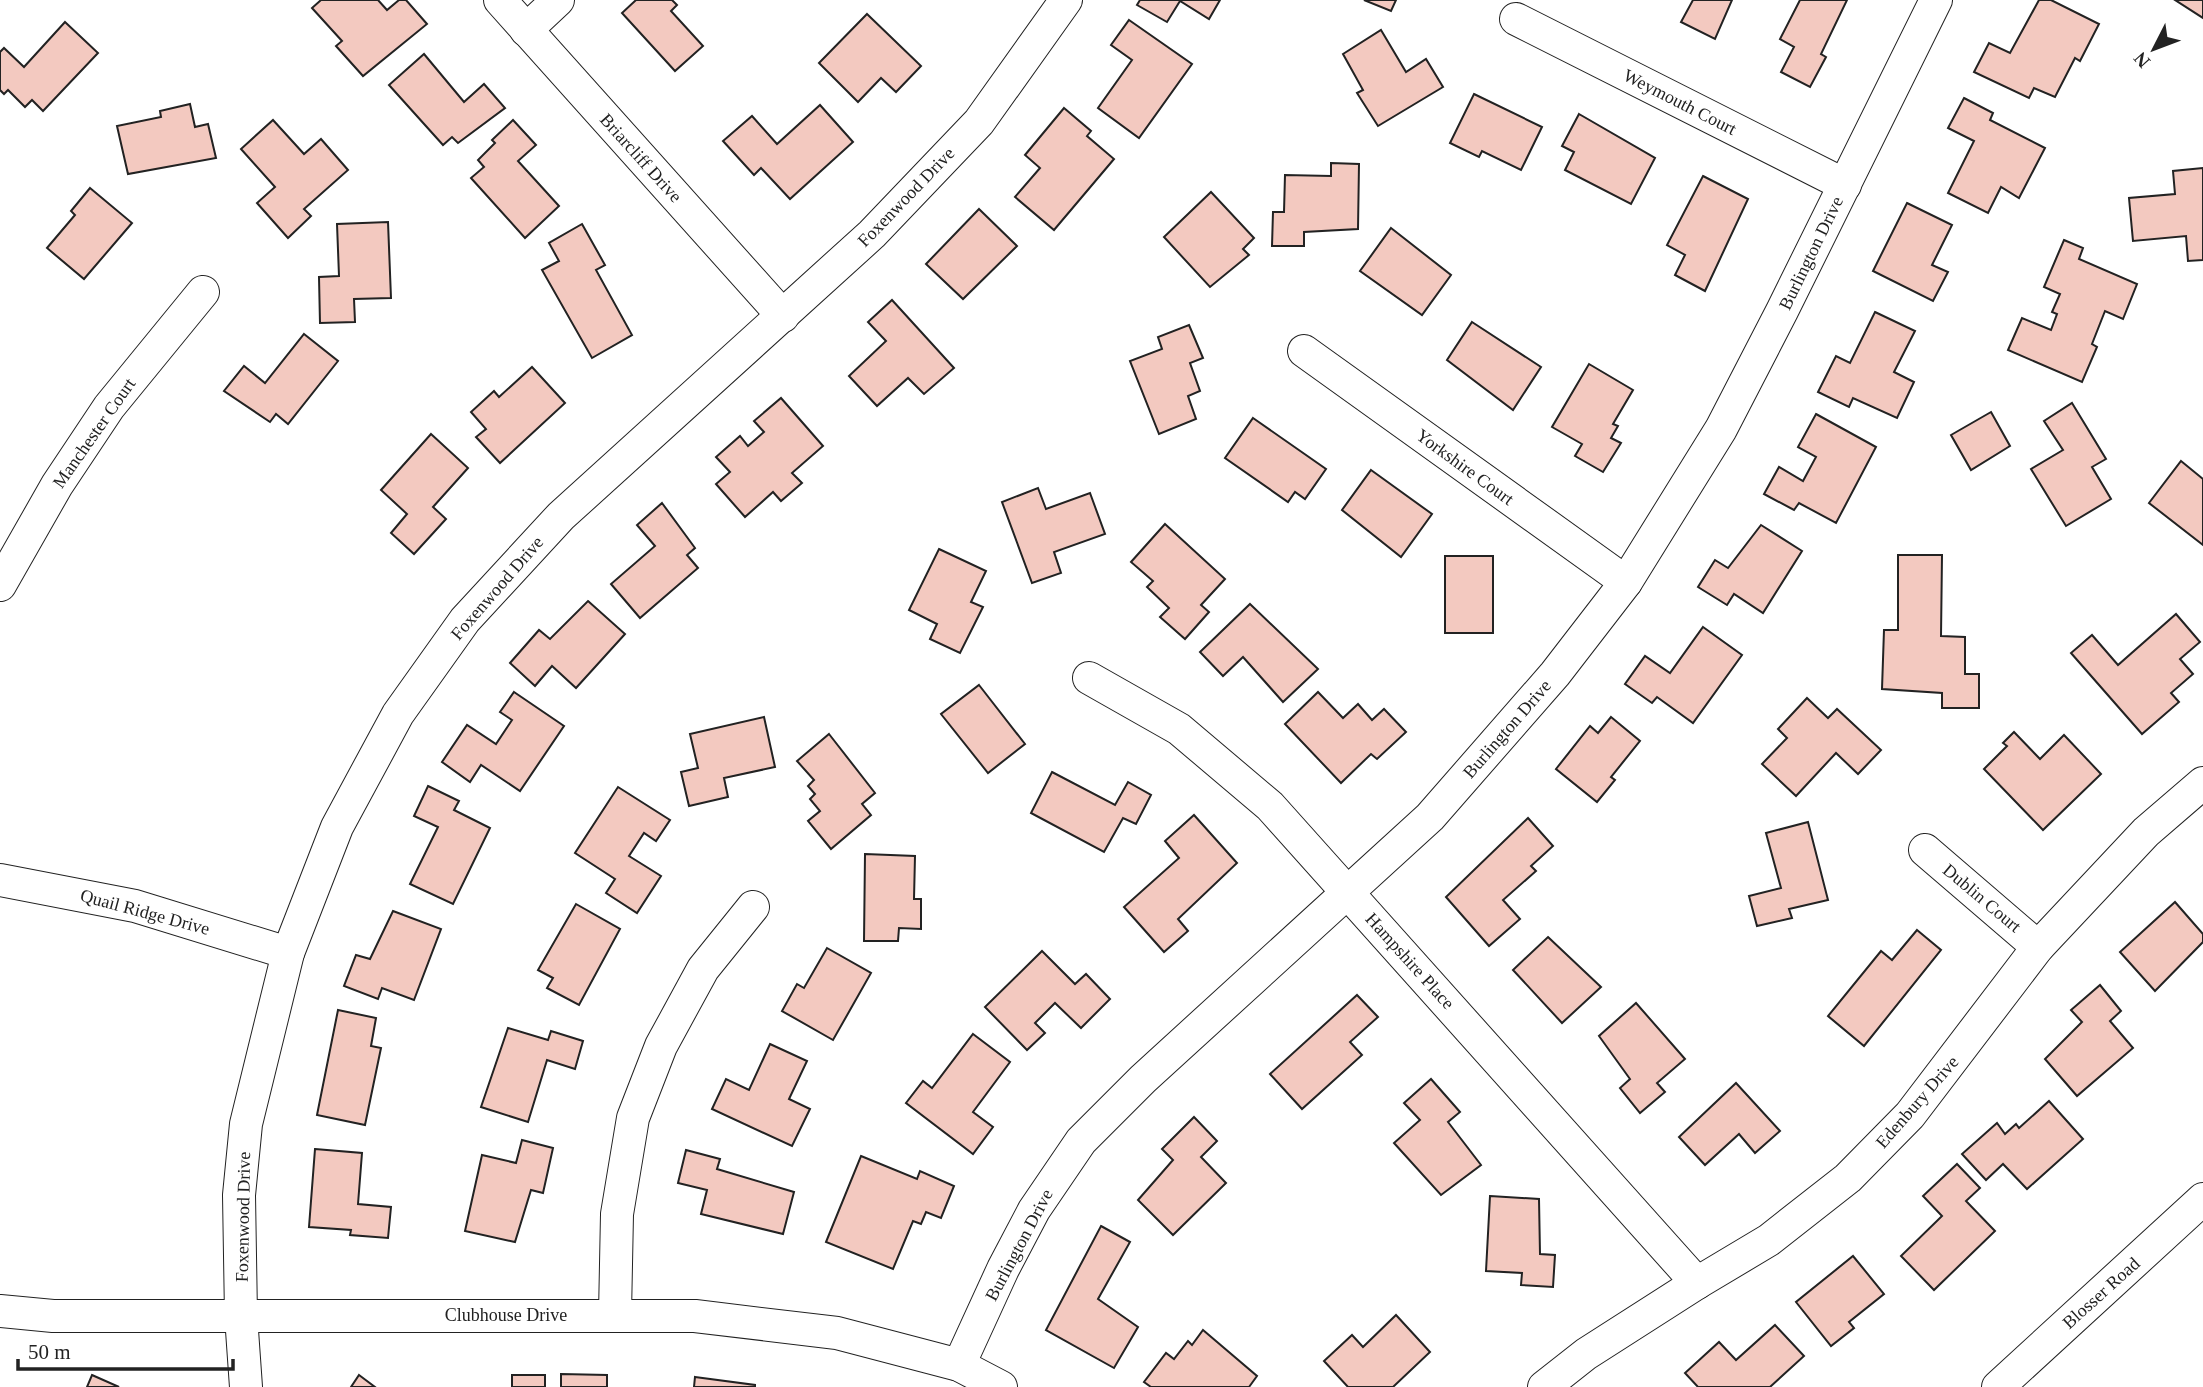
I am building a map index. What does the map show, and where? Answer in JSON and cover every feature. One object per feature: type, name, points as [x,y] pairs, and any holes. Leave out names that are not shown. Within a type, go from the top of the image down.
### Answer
[{"type":"street","name":"Briarcliff Drive","points":[[500,0],[783,316]]},
{"type":"street","points":[[526,30],[558,0]]},
{"type":"street","name":"Foxenwood Drive","points":[[246,1387],[241,1316],[239,1195],[246,1124],[288,953],[337,827],[398,714],[465,620],[561,516],[872,234],[979,122],[1066,0]]},
{"type":"street","name":"Burlington Drive","points":[[958,1365],[1034,1210],[1081,1141],[1143,1079],[1430,817],[1555,674],[1626,582],[1721,429],[1936,0]]},
{"type":"street","name":"Weymouth Court","points":[[1516,19],[1845,185]]},
{"type":"street","name":"Manchester Court","points":[[0,585],[57,485],[109,407],[203,292]]},
{"type":"street","name":"Yorkshire Court","points":[[1304,351],[1626,582]]},
{"type":"street","name":"Hampshire Place","points":[[1089,678],[1179,729],[1270,806],[1697,1283]]},
{"type":"street","name":"Edenbury Drive","points":[[1544,1387],[1586,1354],[1769,1240],[1848,1178],[1910,1115],[2038,947],[2146,832],[2203,783]]},
{"type":"street","name":"Dublin Court","points":[[1925,850],[2038,947]]},
{"type":"street","name":"Quail Ridge Drive","points":[[0,880],[135,906],[288,953]]},
{"type":"street","points":[[615,1314],[617,1214],[633,1118],[661,1046],[703,969],[753,906]]},
{"type":"street","name":"Blosser Road","points":[[1998,1387],[2203,1199]]},
{"type":"street","name":"Clubhouse Drive","points":[[0,1311],[53,1316],[695,1316],[837,1333],[958,1365],[1001,1387]]},
{"type":"building","points":[[321,0],[378,0],[387,10],[399,0],[406,0],[427,24],[363,76],[336,46],[342,41],[312,8]]},
{"type":"building","points":[[636,0],[672,0],[677,5],[671,11],[703,46],[675,71],[622,13]]},
{"type":"building","points":[[1140,0],[1220,0],[1209,19],[1180,1],[1167,22],[1137,5]]},
{"type":"building","points":[[1364,0],[1396,0],[1391,11]]},
{"type":"building","points":[[1693,0],[1732,0],[1715,39],[1681,22]]},
{"type":"building","points":[[1800,0],[1847,0],[1821,54],[1826,57],[1810,87],[1781,72],[1794,47],[1780,39]]},
{"type":"building","points":[[2039,0],[2051,0],[2099,24],[2080,61],[2075,58],[2055,97],[2034,88],[2029,98],[1974,72],[1989,43],[2010,53]]},
{"type":"building","points":[[2175,0],[2203,0],[2203,18]]},
{"type":"building","points":[[867,14],[921,66],[896,92],[881,78],[858,102],[819,63]]},
{"type":"building","points":[[1129,20],[1192,64],[1139,138],[1098,108],[1132,60],[1111,45]]},
{"type":"building","points":[[65,22],[98,53],[43,111],[32,100],[25,107],[8,90],[4,94],[0,90],[0,52],[4,48],[24,67]]},
{"type":"building","points":[[1381,30],[1406,72],[1426,59],[1443,87],[1378,126],[1357,93],[1363,90],[1343,54]]},
{"type":"building","points":[[424,54],[464,102],[484,84],[505,108],[458,143],[452,137],[443,145],[389,85]]},
{"type":"building","points":[[1474,94],[1542,127],[1521,170],[1482,151],[1479,157],[1450,143]]},
{"type":"building","points":[[1964,98],[1993,113],[1990,120],[2045,148],[2019,198],[2001,187],[1988,213],[1948,193],[1974,141],[1948,128]]},
{"type":"building","points":[[190,104],[195,127],[208,124],[216,158],[128,174],[117,126],[161,117],[160,111]]},
{"type":"building","points":[[820,105],[853,142],[790,199],[761,168],[754,175],[723,141],[752,116],[777,144]]},
{"type":"building","points":[[1064,108],[1091,131],[1087,136],[1114,159],[1054,230],[1015,197],[1040,168],[1025,155]]},
{"type":"building","points":[[1579,114],[1655,158],[1631,204],[1565,170],[1574,152],[1562,146]]},
{"type":"building","points":[[273,120],[304,154],[321,139],[348,170],[304,209],[311,216],[288,238],[257,203],[275,187],[241,149]]},
{"type":"building","points":[[513,120],[536,145],[518,161],[559,206],[525,238],[471,178],[484,167],[478,160],[495,143],[492,140]]},
{"type":"building","points":[[1331,163],[1359,164],[1358,229],[1304,232],[1304,246],[1272,246],[1273,212],[1284,212],[1285,175],[1331,176]]},
{"type":"building","points":[[2203,168],[2203,260],[2188,261],[2186,236],[2133,241],[2129,198],[2175,194],[2173,171]]},
{"type":"building","points":[[1703,176],[1748,199],[1705,291],[1675,275],[1685,255],[1667,245]]},
{"type":"building","points":[[90,188],[132,223],[84,279],[47,248],[75,215],[71,211]]},
{"type":"building","points":[[1211,192],[1254,238],[1243,249],[1249,255],[1210,287],[1164,237]]},
{"type":"building","points":[[1907,203],[1952,225],[1932,265],[1948,272],[1933,301],[1873,271]]},
{"type":"building","points":[[979,209],[1017,246],[963,299],[926,264]]},
{"type":"building","points":[[388,222],[391,298],[354,299],[355,322],[320,323],[319,277],[339,276],[337,224]]},
{"type":"building","points":[[582,224],[605,265],[596,270],[632,335],[592,358],[542,270],[559,261],[549,243]]},
{"type":"building","points":[[1391,228],[1451,275],[1422,315],[1360,271]]},
{"type":"building","points":[[2064,240],[2083,248],[2079,259],[2137,284],[2123,319],[2105,311],[2092,344],[2097,347],[2082,382],[2008,350],[2022,318],[2051,330],[2057,314],[2052,312],[2060,294],[2044,287]]},
{"type":"building","points":[[892,300],[954,368],[924,394],[908,378],[877,406],[849,376],[886,341],[868,322]]},
{"type":"building","points":[[1875,312],[1915,331],[1894,372],[1914,382],[1897,418],[1853,398],[1849,407],[1818,392],[1836,356],[1850,363]]},
{"type":"building","points":[[1472,322],[1541,367],[1513,410],[1447,360]]},
{"type":"building","points":[[1189,325],[1203,358],[1190,363],[1200,391],[1188,396],[1196,419],[1159,434],[1130,361],[1162,349],[1158,337]]},
{"type":"building","points":[[304,334],[338,361],[288,424],[276,414],[270,422],[224,391],[244,366],[265,383]]},
{"type":"building","points":[[1589,364],[1633,390],[1613,424],[1618,426],[1611,438],[1621,443],[1603,472],[1575,456],[1582,444],[1552,427]]},
{"type":"building","points":[[532,367],[565,403],[500,463],[476,437],[486,429],[471,412],[494,391],[499,397]]},
{"type":"building","points":[[781,398],[823,446],[792,473],[802,483],[781,501],[773,492],[745,517],[716,484],[730,472],[716,457],[740,436],[748,446],[764,432],[754,421]]},
{"type":"building","points":[[2072,403],[2106,459],[2092,467],[2111,499],[2066,526],[2031,469],[2063,450],[2044,421]]},
{"type":"building","points":[[1991,412],[2010,446],[1971,470],[1951,435]]},
{"type":"building","points":[[1816,414],[1876,447],[1836,523],[1799,503],[1794,510],[1764,494],[1779,467],[1803,481],[1816,457],[1798,447]]},
{"type":"building","points":[[1253,418],[1326,469],[1305,499],[1295,492],[1288,502],[1225,458]]},
{"type":"building","points":[[431,434],[468,468],[433,507],[446,519],[414,554],[391,533],[407,514],[381,490]]},
{"type":"building","points":[[2181,461],[2203,479],[2203,545],[2149,503]]},
{"type":"building","points":[[1371,470],[1432,514],[1401,557],[1342,510]]},
{"type":"building","points":[[1038,488],[1046,509],[1090,493],[1105,534],[1054,552],[1061,573],[1032,583],[1002,502]]},
{"type":"building","points":[[662,503],[695,548],[687,555],[698,568],[640,618],[611,584],[655,546],[637,525]]},
{"type":"building","points":[[1165,524],[1225,579],[1201,605],[1209,612],[1185,639],[1160,617],[1169,608],[1147,587],[1153,581],[1131,562]]},
{"type":"building","points":[[1761,525],[1802,551],[1763,613],[1734,594],[1727,605],[1698,587],[1715,560],[1728,568]]},
{"type":"building","points":[[939,549],[986,571],[971,602],[983,607],[960,653],[930,639],[937,624],[909,610]]},
{"type":"building","points":[[1898,555],[1942,555],[1941,636],[1965,637],[1965,674],[1979,674],[1979,708],[1942,708],[1942,693],[1882,689],[1884,630],[1898,630]]},
{"type":"building","points":[[1445,556],[1493,556],[1493,633],[1445,633]]},
{"type":"building","points":[[588,601],[625,634],[576,688],[552,666],[535,686],[510,663],[539,630],[550,639]]},
{"type":"building","points":[[1250,604],[1318,669],[1283,702],[1243,657],[1223,676],[1200,652]]},
{"type":"building","points":[[2176,614],[2200,642],[2180,659],[2193,674],[2171,693],[2179,702],[2142,734],[2071,653],[2092,635],[2118,665]]},
{"type":"building","points":[[1703,627],[1742,655],[1693,723],[1657,697],[1652,703],[1625,684],[1645,656],[1670,673]]},
{"type":"building","points":[[979,685],[1025,744],[988,773],[941,714]]},
{"type":"building","points":[[514,692],[564,726],[520,791],[481,765],[470,782],[442,762],[467,725],[496,744],[512,720],[500,712]]},
{"type":"building","points":[[1318,692],[1343,718],[1358,704],[1372,720],[1384,709],[1406,732],[1377,759],[1371,754],[1341,783],[1285,724]]},
{"type":"building","points":[[1807,698],[1828,718],[1837,709],[1881,750],[1858,774],[1836,753],[1796,796],[1762,764],[1787,738],[1778,729]]},
{"type":"building","points":[[764,717],[775,767],[724,778],[728,797],[689,806],[681,772],[698,768],[690,734]]},
{"type":"building","points":[[1611,717],[1640,741],[1611,777],[1615,780],[1597,802],[1556,769],[1590,726],[1598,733]]},
{"type":"building","points":[[2014,732],[2040,759],[2064,735],[2101,774],[2043,830],[1984,769],[2007,746],[2003,743]]},
{"type":"building","points":[[829,734],[875,793],[862,804],[871,815],[831,849],[808,821],[820,811],[810,799],[815,794],[808,786],[814,780],[797,761]]},
{"type":"building","points":[[1052,772],[1115,805],[1128,782],[1151,795],[1136,824],[1123,818],[1104,852],[1031,813]]},
{"type":"building","points":[[428,786],[459,801],[454,810],[490,828],[453,904],[410,884],[438,827],[414,816]]},
{"type":"building","points":[[618,787],[670,820],[656,841],[644,833],[629,856],[661,876],[637,913],[606,893],[615,879],[575,853]]},
{"type":"building","points":[[1194,815],[1237,863],[1178,919],[1188,931],[1164,952],[1124,907],[1179,858],[1165,841]]},
{"type":"building","points":[[1528,818],[1553,846],[1531,866],[1536,871],[1503,900],[1520,919],[1489,946],[1446,897]]},
{"type":"building","points":[[1808,822],[1828,900],[1789,909],[1792,918],[1757,926],[1749,896],[1781,888],[1766,833]]},
{"type":"building","points":[[865,854],[915,856],[914,899],[921,899],[921,929],[899,928],[898,941],[864,941]]},
{"type":"building","points":[[2175,902],[2203,934],[2203,942],[2155,991],[2120,952]]},
{"type":"building","points":[[576,904],[620,929],[579,1005],[547,988],[553,978],[538,970]]},
{"type":"building","points":[[393,911],[441,929],[414,1000],[382,988],[378,999],[344,986],[356,955],[370,959]]},
{"type":"building","points":[[1917,930],[1941,950],[1864,1046],[1828,1016],[1881,951],[1892,960]]},
{"type":"building","points":[[1548,937],[1601,987],[1562,1023],[1513,970]]},
{"type":"building","points":[[827,948],[871,973],[833,1040],[782,1011],[797,984],[804,988]]},
{"type":"building","points":[[1042,951],[1075,984],[1086,974],[1110,999],[1081,1028],[1055,1003],[1035,1023],[1045,1033],[1027,1050],[985,1007]]},
{"type":"building","points":[[2100,985],[2121,1011],[2110,1021],[2133,1048],[2077,1096],[2045,1059],[2082,1022],[2071,1010]]},
{"type":"building","points":[[1357,995],[1378,1017],[1350,1042],[1362,1055],[1302,1109],[1270,1074]]},
{"type":"building","points":[[1636,1003],[1685,1059],[1657,1083],[1665,1092],[1640,1113],[1620,1088],[1630,1079],[1599,1036]]},
{"type":"building","points":[[338,1010],[376,1018],[371,1046],[381,1048],[365,1125],[317,1115]]},
{"type":"building","points":[[508,1028],[548,1040],[551,1031],[583,1041],[575,1069],[547,1060],[528,1122],[481,1107]]},
{"type":"building","points":[[973,1034],[1010,1062],[973,1112],[993,1127],[973,1154],[906,1103],[923,1081],[932,1088]]},
{"type":"building","points":[[770,1044],[807,1061],[789,1099],[810,1109],[792,1146],[712,1109],[726,1079],[749,1090]]},
{"type":"building","points":[[1431,1079],[1460,1112],[1448,1122],[1481,1165],[1441,1195],[1394,1143],[1420,1120],[1404,1103]]},
{"type":"building","points":[[1736,1083],[1780,1131],[1755,1153],[1739,1134],[1705,1165],[1679,1137]]},
{"type":"building","points":[[2049,1101],[2083,1139],[2027,1189],[2003,1164],[1986,1180],[1962,1154],[1997,1123],[2005,1134],[2016,1124],[2019,1128]]},
{"type":"building","points":[[1194,1117],[1217,1141],[1201,1157],[1226,1183],[1173,1235],[1138,1200],[1173,1160],[1162,1149]]},
{"type":"building","points":[[522,1140],[553,1148],[543,1193],[531,1190],[515,1242],[465,1231],[482,1155],[516,1163]]},
{"type":"building","points":[[315,1149],[362,1153],[358,1204],[391,1207],[388,1238],[350,1235],[351,1230],[309,1227]]},
{"type":"building","points":[[686,1150],[720,1159],[717,1169],[794,1192],[783,1234],[701,1214],[707,1190],[678,1183]]},
{"type":"building","points":[[861,1156],[917,1179],[920,1171],[954,1186],[941,1218],[926,1212],[921,1224],[913,1221],[893,1269],[826,1242]]},
{"type":"building","points":[[1957,1164],[1980,1188],[1966,1201],[1995,1231],[1934,1290],[1901,1256],[1942,1216],[1923,1196]]},
{"type":"building","points":[[1490,1196],[1539,1199],[1540,1254],[1555,1255],[1553,1287],[1521,1285],[1522,1273],[1486,1271]]},
{"type":"building","points":[[1101,1226],[1130,1242],[1098,1299],[1138,1327],[1114,1368],[1046,1330]]},
{"type":"building","points":[[1853,1256],[1884,1294],[1849,1322],[1854,1328],[1831,1346],[1796,1302]]},
{"type":"building","points":[[1396,1315],[1430,1352],[1393,1387],[1348,1387],[1324,1361],[1352,1335],[1363,1347]]},
{"type":"building","points":[[1775,1325],[1804,1356],[1770,1387],[1698,1387],[1685,1373],[1719,1342],[1736,1360]]},
{"type":"building","points":[[1203,1330],[1257,1376],[1249,1387],[1151,1387],[1144,1382],[1166,1353],[1174,1359],[1188,1341],[1192,1345]]},
{"type":"building","points":[[561,1374],[607,1375],[607,1387],[561,1387]]},
{"type":"building","points":[[92,1375],[119,1387],[87,1387]]},
{"type":"building","points":[[359,1375],[375,1387],[351,1387]]},
{"type":"building","points":[[512,1375],[545,1375],[545,1387],[512,1387]]},
{"type":"building","points":[[695,1377],[755,1385],[755,1387],[694,1387]]}]
